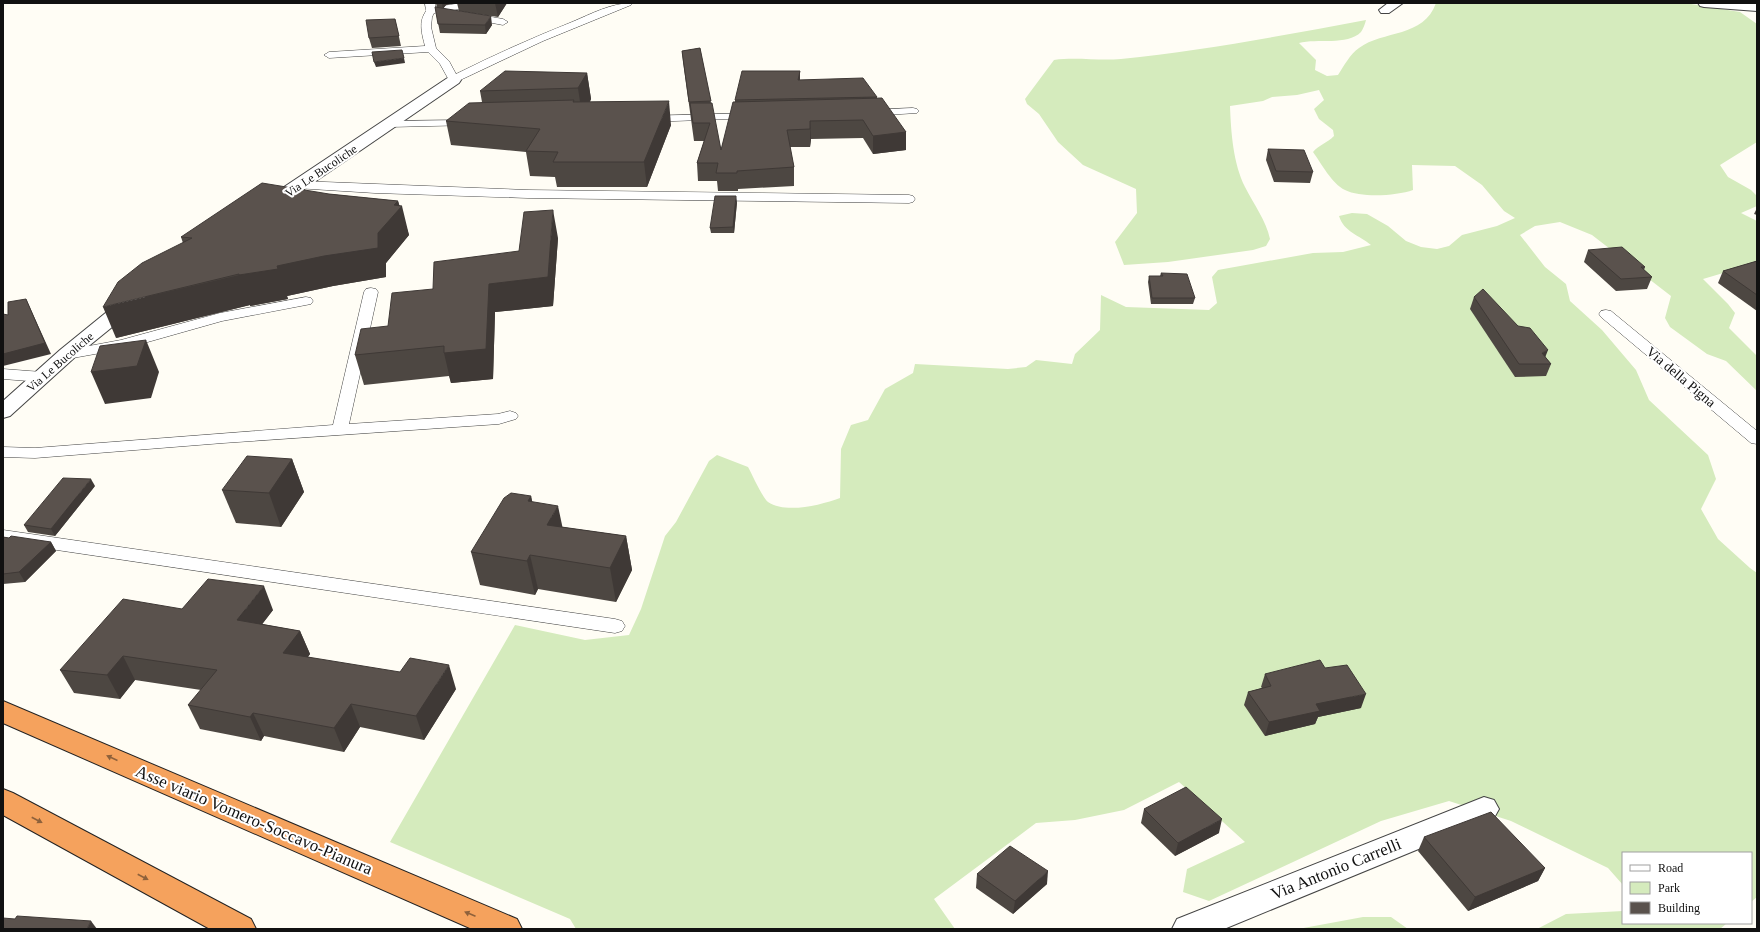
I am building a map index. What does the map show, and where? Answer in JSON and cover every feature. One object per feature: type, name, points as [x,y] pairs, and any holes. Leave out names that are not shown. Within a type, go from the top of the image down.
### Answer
[{"type":"highway","name":"Asse viario Vomero-Soccavo-Pianura","points":[[3,711],[506,929]]},
{"type":"highway","points":[[3,801],[240,929]]},
{"type":"street","points":[[1385,10],[1397,3]]},
{"type":"street","points":[[1704,3],[1757,8]]},
{"type":"street","name":"Via Le Bucoliche","points":[[269,210],[300,185],[454,80]]},
{"type":"street","name":"Via Le Bucoliche","points":[[3,412],[67,354],[143,292]]},
{"type":"street","name":"Via Antonio Carrelli","points":[[1188,929],[1484,809]]},
{"type":"lane","points":[[431,7],[479,3]]},
{"type":"lane","name":"Via Le Bucoliche","points":[[454,80],[481,65],[572,25],[628,3]]},
{"type":"lane","points":[[431,7],[503,22]]},
{"type":"lane","points":[[431,7],[427,17],[426,27],[432,49],[445,63],[454,80]]},
{"type":"lane","points":[[329,55],[432,49]]},
{"type":"lane","points":[[860,113],[912,111]]},
{"type":"lane","points":[[637,119],[761,116]]},
{"type":"lane","points":[[390,124],[480,123]]},
{"type":"lane","points":[[300,185],[373,189],[680,196],[909,199]]},
{"type":"lane","points":[[340,430],[371,292]]},
{"type":"lane","points":[[67,354],[123,344],[220,317],[306,301]]},
{"type":"lane","name":"Via della Pigna","points":[[1606,314],[1757,439]]},
{"type":"lane","points":[[3,374],[42,377]]},
{"type":"lane","points":[[3,452],[35,453],[499,419],[510,416]]},
{"type":"lane","points":[[3,536],[615,626]]},
{"type":"green space","points":[[1436,3],[1685,3],[1740,12],[1757,24],[1757,142],[1720,165],[1728,177],[1751,190],[1757,196],[1757,206],[1741,213],[1757,221],[1757,263],[1703,279],[1735,313],[1729,328],[1757,356],[1757,391],[1726,361],[1707,354],[1670,327],[1665,318],[1671,296],[1592,235],[1560,222],[1535,226],[1520,235],[1545,267],[1566,284],[1570,301],[1602,330],[1636,370],[1649,400],[1708,455],[1716,479],[1701,509],[1718,539],[1757,573],[1757,897],[1752,901],[1752,852],[1622,852],[1622,884],[1608,868],[1511,821],[1449,801],[1381,821],[1209,901],[1183,892],[1187,869],[1245,842],[1179,782],[1124,810],[1075,820],[1036,823],[934,899],[955,929],[576,929],[570,919],[390,842],[515,625],[585,640],[629,635],[641,609],[665,536],[676,522],[709,461],[717,455],[748,467],[760,491],[768,502],[775,506],[794,508],[814,506],[832,501],[840,498],[841,449],[851,425],[868,420],[885,389],[913,373],[915,364],[1008,369],[1026,367],[1036,360],[1072,364],[1075,354],[1100,330],[1101,295],[1126,307],[1209,310],[1217,303],[1212,277],[1218,270],[1313,253],[1343,252],[1371,245],[1348,230],[1344,226],[1339,216],[1352,213],[1367,214],[1388,226],[1406,241],[1421,247],[1437,249],[1449,246],[1462,235],[1497,226],[1515,218],[1504,211],[1482,185],[1455,166],[1412,165],[1413,190],[1397,194],[1360,194],[1352,193],[1340,187],[1331,178],[1313,152],[1334,136],[1333,130],[1319,119],[1314,109],[1324,100],[1319,90],[1297,95],[1272,97],[1263,101],[1230,106],[1235,158],[1245,187],[1263,219],[1268,232],[1270,239],[1266,246],[1253,250],[1168,262],[1124,265],[1115,242],[1137,213],[1136,189],[1083,165],[1058,142],[1039,114],[1027,104],[1025,99],[1054,60],[1121,59],[1152,56],[1244,42],[1366,20],[1361,32],[1348,39],[1299,43],[1316,60],[1315,70],[1327,76],[1338,75],[1350,57],[1359,48],[1379,38],[1413,28],[1430,14]]},
{"type":"green space","points":[[1622,911],[1622,924],[1726,924],[1720,929],[1537,929],[1566,914]]},
{"type":"green space","points":[[1363,917],[1391,917],[1408,929],[1298,929]]},
{"type":"building","points":[[435,7],[491,16],[485,25],[438,24]]},
{"type":"building","points":[[395,19],[399,36],[369,38],[366,20]]},
{"type":"building","points":[[700,48],[711,101],[689,102],[682,51]]},
{"type":"building","points":[[402,50],[404,58],[374,62],[372,52]]},
{"type":"building","points":[[505,71],[587,73],[578,88],[480,91]]},
{"type":"building","points":[[742,71],[800,71],[798,80],[863,78],[877,97],[735,100]]},
{"type":"building","points":[[882,98],[906,132],[873,136],[863,120],[810,121],[810,129],[787,130],[794,167],[737,171],[737,173],[716,173],[718,163],[697,163],[710,123],[693,123],[690,103],[712,103],[721,150],[733,102]]},
{"type":"building","points":[[574,100],[573,102],[669,101],[644,162],[553,162],[558,152],[526,151],[540,129],[446,121],[469,103]]},
{"type":"building","points":[[1268,149],[1304,150],[1313,172],[1276,171]]},
{"type":"building","points":[[262,183],[329,194],[398,201],[394,205],[402,206],[378,233],[378,248],[324,256],[277,266],[278,269],[239,274],[103,307],[118,282],[142,263],[192,238],[181,237]]},
{"type":"building","points":[[715,196],[736,196],[733,227],[710,228]]},
{"type":"building","points":[[553,210],[548,277],[489,284],[486,349],[444,353],[444,346],[355,355],[361,329],[388,326],[392,293],[433,289],[434,262],[519,251],[524,212]]},
{"type":"building","points":[[1622,247],[1645,267],[1641,267],[1652,277],[1621,279],[1588,250]]},
{"type":"building","points":[[1757,261],[1757,295],[1723,271]]},
{"type":"building","points":[[1161,273],[1187,274],[1195,298],[1152,298],[1149,276],[1163,276]]},
{"type":"building","points":[[1483,289],[1518,326],[1530,328],[1548,350],[1542,353],[1551,364],[1519,364],[1474,297]]},
{"type":"building","points":[[26,299],[45,343],[3,354],[3,314],[8,315],[8,302]]},
{"type":"building","points":[[146,340],[137,366],[91,372],[100,346]]},
{"type":"building","points":[[247,456],[292,459],[269,493],[222,490]]},
{"type":"building","points":[[63,478],[91,479],[51,529],[24,525]]},
{"type":"building","points":[[511,493],[531,496],[528,501],[558,506],[547,525],[626,536],[610,568],[530,555],[527,561],[471,552],[504,498]]},
{"type":"building","points":[[11,536],[51,542],[19,572],[3,574],[3,537],[9,538]]},
{"type":"building","points":[[208,579],[264,586],[237,620],[300,631],[283,653],[400,672],[410,658],[449,665],[416,716],[351,704],[334,728],[253,713],[250,717],[188,705],[217,670],[123,656],[107,675],[60,670],[123,599],[182,609]]},
{"type":"building","points":[[1320,660],[1325,668],[1347,665],[1366,694],[1316,704],[1320,711],[1269,722],[1248,692],[1271,686],[1265,674]]},
{"type":"building","points":[[1186,787],[1222,819],[1178,843],[1144,809]]},
{"type":"building","points":[[1491,812],[1545,868],[1475,897],[1424,837]]},
{"type":"building","points":[[1010,846],[1048,871],[1015,901],[977,874]]},
{"type":"building","points":[[17,916],[91,921],[87,929],[3,929],[3,918],[15,919]]}]
